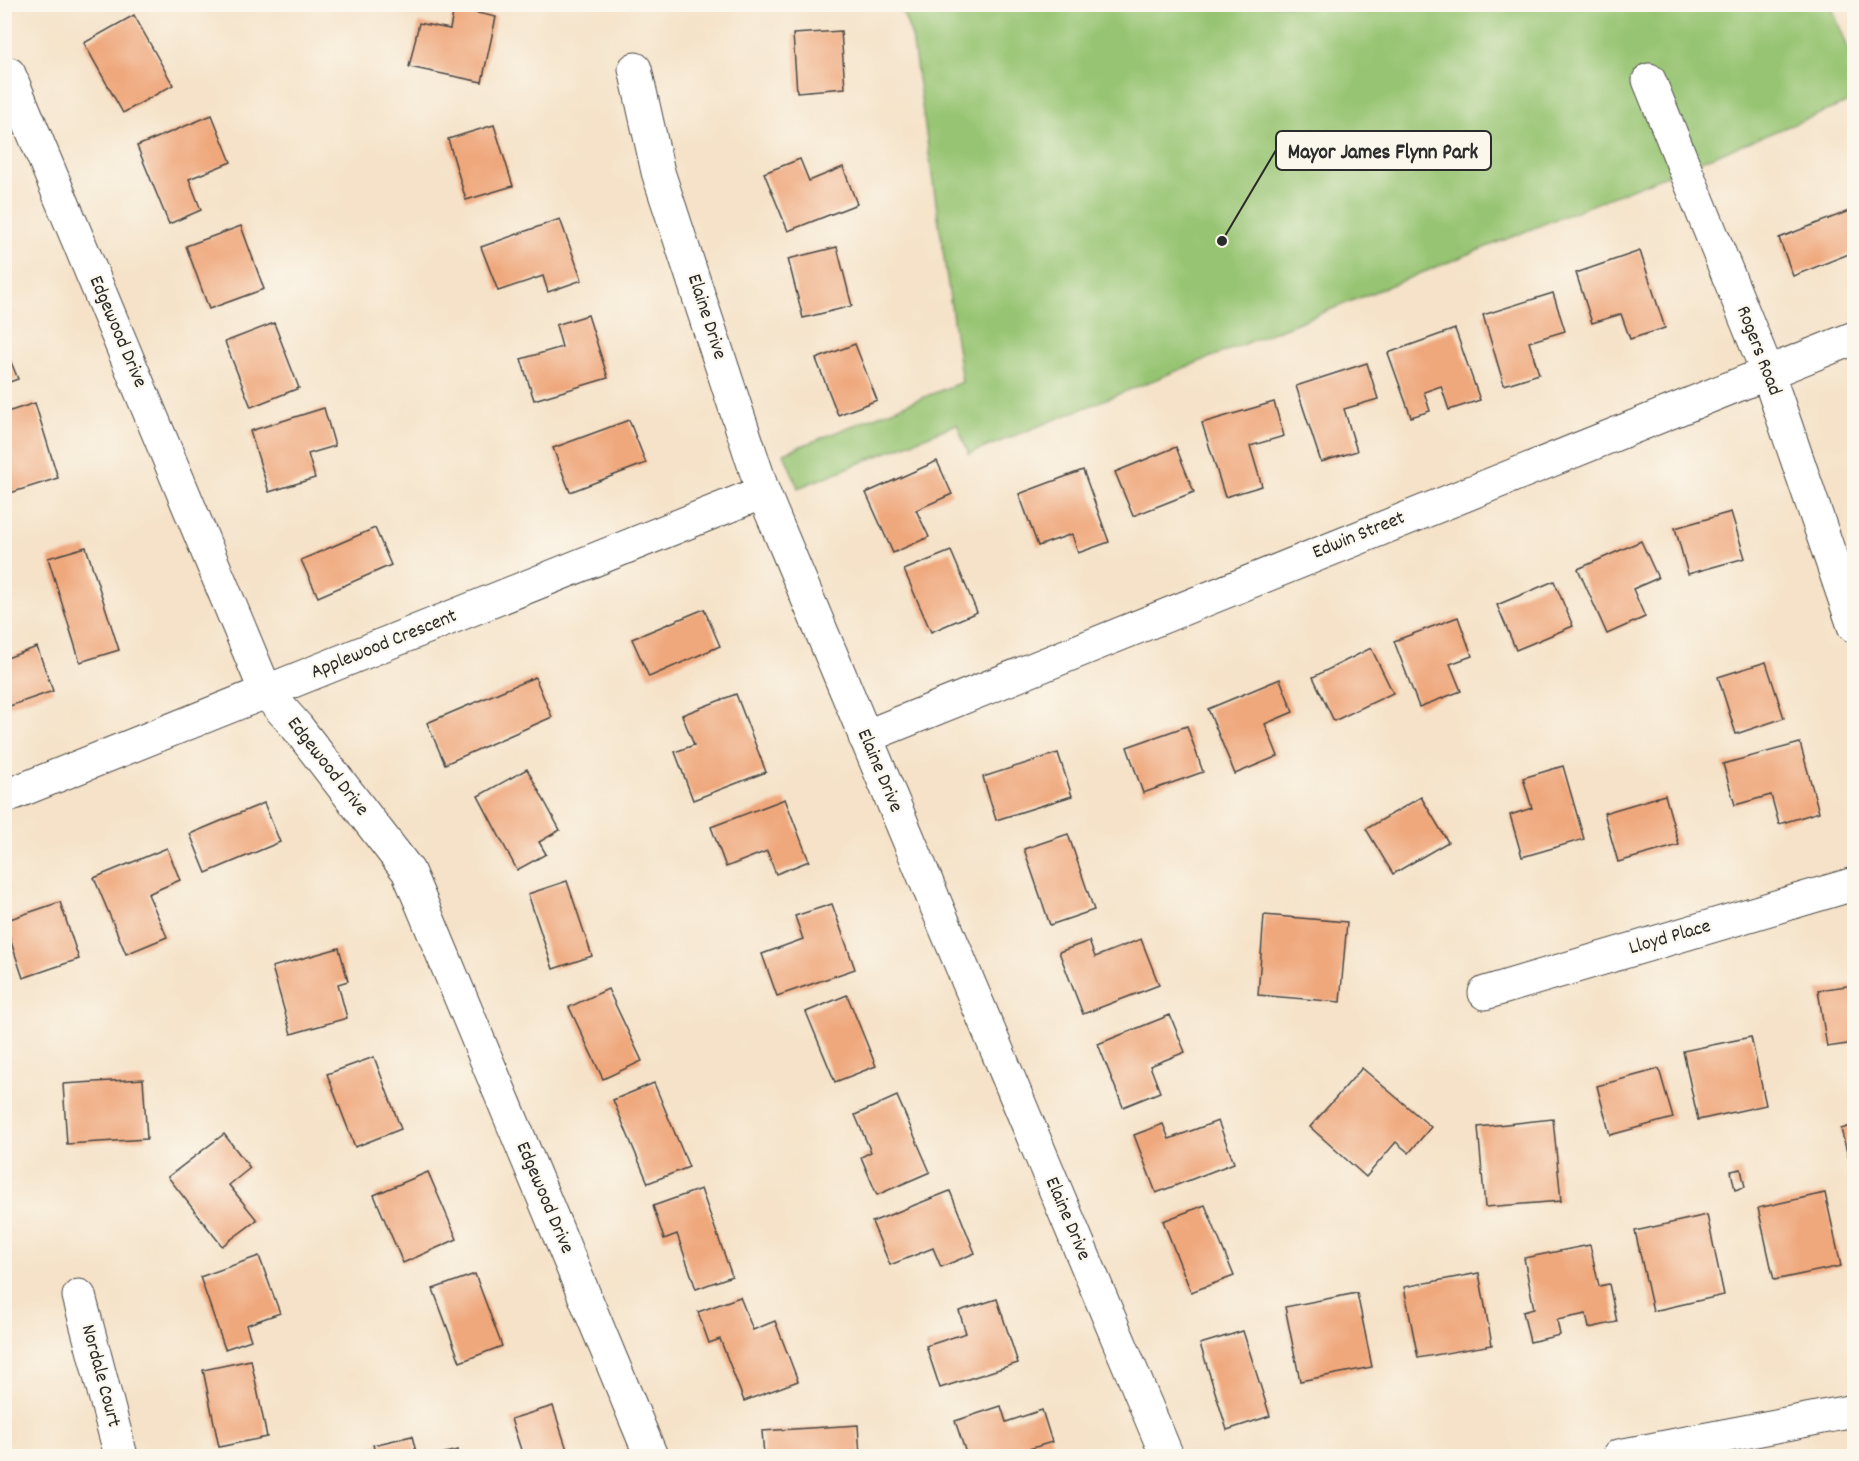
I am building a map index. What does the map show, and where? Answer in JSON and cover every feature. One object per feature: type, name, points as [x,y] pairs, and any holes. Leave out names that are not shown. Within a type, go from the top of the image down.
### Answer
[{"type":"street","name":"Elaine Drive","points":[[634,69],[658,172],[763,492],[1167,1456]]},
{"type":"street","name":"Edgewood Drive","points":[[9,74],[266,692],[297,727],[408,871],[651,1456]]},
{"type":"street","name":"Rogers Road","points":[[1649,80],[1767,371],[1854,626]]},
{"type":"street","name":"Edwin Street","points":[[865,737],[1767,371],[1854,338]]},
{"type":"street","name":"Applewood Crescent","points":[[4,797],[763,492]]},
{"type":"street","name":"Lloyd Place","points":[[1485,993],[1854,884]]},
{"type":"street","name":"Nordale Court","points":[[79,1296],[121,1456]]},
{"type":"street","points":[[1619,1456],[1854,1411]]},
{"type":"green space","points":[[900,5],[1831,5],[1854,63],[1854,100],[969,454],[957,424],[798,488],[784,453],[962,382],[912,37]]},
{"type":"building","points":[[454,8],[496,17],[482,82],[409,67],[419,23],[450,29]]},
{"type":"building","points":[[134,15],[173,85],[123,113],[84,43]]},
{"type":"building","points":[[841,31],[845,88],[797,92],[793,34]]},
{"type":"building","points":[[212,115],[231,162],[189,179],[201,210],[169,224],[137,146]]},
{"type":"building","points":[[494,125],[513,186],[466,200],[448,139]]},
{"type":"building","points":[[800,159],[809,181],[843,167],[857,204],[788,231],[764,173]]},
{"type":"building","points":[[1854,209],[1854,252],[1793,276],[1779,238]]},
{"type":"building","points":[[560,219],[582,280],[548,292],[543,276],[498,291],[481,247]]},
{"type":"building","points":[[241,226],[264,289],[209,309],[186,246]]},
{"type":"building","points":[[837,247],[852,306],[803,318],[788,259]]},
{"type":"building","points":[[1640,251],[1665,328],[1630,339],[1621,314],[1592,323],[1576,273]]},
{"type":"building","points":[[1553,293],[1565,331],[1529,342],[1539,374],[1504,385],[1483,315]]},
{"type":"building","points":[[588,315],[608,378],[534,400],[521,359],[562,347],[556,325]]},
{"type":"building","points":[[274,323],[299,388],[251,407],[225,342]]},
{"type":"building","points":[[1455,329],[1480,400],[1449,410],[1441,386],[1424,392],[1430,411],[1411,417],[1388,353]]},
{"type":"building","points":[[855,344],[877,400],[838,415],[816,359]]},
{"type":"building","points":[[4,345],[18,379],[4,384]]},
{"type":"building","points":[[1367,363],[1378,399],[1344,409],[1357,451],[1321,462],[1296,386]]},
{"type":"building","points":[[1274,402],[1284,436],[1250,446],[1262,486],[1225,497],[1202,423]]},
{"type":"building","points":[[35,403],[58,478],[4,495],[4,413]]},
{"type":"building","points":[[324,408],[335,446],[308,454],[315,478],[269,492],[250,431]]},
{"type":"building","points":[[629,420],[646,463],[570,492],[553,448]]},
{"type":"building","points":[[1176,447],[1194,492],[1133,516],[1115,472]]},
{"type":"building","points":[[937,461],[952,494],[916,510],[929,537],[893,553],[866,493]]},
{"type":"building","points":[[1083,470],[1109,542],[1078,553],[1072,534],[1038,546],[1019,494]]},
{"type":"building","points":[[1731,512],[1745,558],[1688,574],[1675,528]]},
{"type":"building","points":[[375,528],[391,565],[318,597],[301,560]]},
{"type":"building","points":[[1641,541],[1658,578],[1633,589],[1645,617],[1607,634],[1578,569]]},
{"type":"building","points":[[86,547],[119,650],[80,662],[48,558]]},
{"type":"building","points":[[951,551],[977,612],[931,632],[904,570]]},
{"type":"building","points":[[1554,581],[1573,626],[1516,650],[1497,605]]},
{"type":"building","points":[[704,609],[720,646],[649,677],[632,639]]},
{"type":"building","points":[[1458,617],[1472,656],[1450,664],[1461,691],[1419,707],[1394,641]]},
{"type":"building","points":[[37,647],[53,691],[4,708],[4,659]]},
{"type":"building","points":[[1371,648],[1393,693],[1334,721],[1313,677]]},
{"type":"building","points":[[1766,662],[1784,718],[1736,734],[1718,677]]},
{"type":"building","points":[[535,677],[552,717],[445,764],[427,723]]},
{"type":"building","points":[[1280,679],[1293,712],[1265,724],[1278,756],[1235,774],[1208,709]]},
{"type":"building","points":[[736,694],[766,772],[693,800],[675,752],[694,745],[682,715]]},
{"type":"building","points":[[1187,726],[1203,772],[1143,793],[1127,747]]},
{"type":"building","points":[[1800,743],[1819,812],[1779,824],[1771,795],[1735,805],[1723,764]]},
{"type":"building","points":[[1058,753],[1072,796],[996,820],[983,777]]},
{"type":"building","points":[[1563,766],[1584,839],[1522,857],[1510,815],[1532,808],[1523,778]]},
{"type":"building","points":[[527,769],[560,830],[539,842],[546,854],[517,870],[478,796]]},
{"type":"building","points":[[1665,795],[1679,845],[1618,862],[1604,813]]},
{"type":"building","points":[[1421,797],[1448,842],[1393,874],[1366,829]]},
{"type":"building","points":[[785,799],[809,861],[776,874],[767,851],[726,867],[711,827]]},
{"type":"building","points":[[264,803],[280,842],[206,873],[190,834]]},
{"type":"building","points":[[1068,834],[1094,910],[1050,925],[1024,849]]},
{"type":"building","points":[[167,848],[180,880],[148,894],[167,937],[126,954],[94,878]]},
{"type":"building","points":[[567,881],[592,956],[553,969],[528,894]]},
{"type":"building","points":[[60,902],[79,959],[23,978],[4,921]]},
{"type":"building","points":[[832,904],[855,969],[777,996],[762,954],[803,939],[795,916]]},
{"type":"building","points":[[1264,915],[1347,922],[1340,1002],[1258,995]]},
{"type":"building","points":[[1141,939],[1159,985],[1083,1014],[1059,952],[1089,941],[1095,957]]},
{"type":"building","points":[[339,948],[348,981],[338,984],[347,1018],[291,1034],[272,967]]},
{"type":"building","points":[[1854,985],[1854,1043],[1827,1047],[1818,990]]},
{"type":"building","points":[[608,989],[642,1061],[603,1079],[569,1007]]},
{"type":"building","points":[[847,995],[876,1066],[835,1082],[806,1012]]},
{"type":"building","points":[[1170,1015],[1185,1052],[1150,1066],[1160,1092],[1123,1107],[1098,1044]]},
{"type":"building","points":[[1751,1037],[1766,1105],[1698,1120],[1683,1051]]},
{"type":"building","points":[[374,1057],[401,1129],[355,1147],[327,1074]]},
{"type":"building","points":[[1362,1068],[1431,1127],[1409,1153],[1396,1142],[1366,1177],[1310,1127]]},
{"type":"building","points":[[1659,1069],[1673,1118],[1610,1135],[1597,1086]]},
{"type":"building","points":[[143,1079],[147,1139],[67,1144],[63,1084]]},
{"type":"building","points":[[654,1083],[689,1167],[648,1183],[613,1100]]},
{"type":"building","points":[[897,1096],[930,1172],[877,1195],[861,1157],[871,1152],[855,1115]]},
{"type":"building","points":[[1553,1119],[1561,1201],[1485,1207],[1478,1127]]},
{"type":"building","points":[[1218,1121],[1234,1163],[1156,1193],[1134,1135],[1163,1124],[1169,1139]]},
{"type":"building","points":[[1854,1125],[1854,1163],[1850,1164],[1841,1129]]},
{"type":"building","points":[[224,1134],[250,1168],[229,1185],[257,1220],[222,1246],[168,1177]]},
{"type":"building","points":[[1741,1169],[1745,1187],[1735,1190],[1731,1171]]},
{"type":"building","points":[[428,1172],[457,1239],[403,1263],[374,1195]]},
{"type":"building","points":[[701,1189],[732,1276],[696,1289],[677,1234],[664,1239],[653,1206]]},
{"type":"building","points":[[950,1191],[975,1253],[941,1267],[933,1248],[890,1265],[872,1222]]},
{"type":"building","points":[[1825,1193],[1841,1266],[1774,1280],[1758,1208]]},
{"type":"building","points":[[1205,1205],[1234,1276],[1191,1292],[1163,1221]]},
{"type":"building","points":[[1707,1215],[1724,1295],[1653,1311],[1635,1231]]},
{"type":"building","points":[[1590,1245],[1599,1286],[1609,1284],[1617,1322],[1589,1328],[1586,1314],[1557,1320],[1560,1335],[1530,1342],[1523,1312],[1534,1309],[1524,1258]]},
{"type":"building","points":[[259,1256],[280,1313],[246,1325],[251,1340],[225,1349],[200,1277]]},
{"type":"building","points":[[1479,1273],[1492,1345],[1418,1358],[1404,1287]]},
{"type":"building","points":[[475,1274],[502,1346],[460,1362],[433,1289]]},
{"type":"building","points":[[1357,1293],[1372,1367],[1300,1381],[1285,1307]]},
{"type":"building","points":[[740,1297],[753,1330],[775,1321],[798,1381],[744,1401],[720,1339],[709,1343],[698,1312]]},
{"type":"building","points":[[997,1299],[1018,1363],[940,1388],[926,1346],[966,1333],[959,1311]]},
{"type":"building","points":[[1243,1331],[1270,1416],[1227,1430],[1200,1344]]},
{"type":"building","points":[[251,1360],[267,1437],[219,1447],[203,1370]]},
{"type":"building","points":[[553,1406],[569,1456],[523,1456],[511,1419]]},
{"type":"building","points":[[1001,1406],[1006,1422],[1042,1410],[1052,1442],[1006,1456],[967,1456],[955,1421]]},
{"type":"building","points":[[858,1425],[860,1456],[764,1456],[762,1431]]},
{"type":"building","points":[[412,1436],[417,1456],[376,1456],[373,1445]]},
{"type":"building","points":[[458,1450],[460,1456],[432,1456]]},
{"type":"place","name":"Mayor James Flynn Park","points":[[1222,241]]}]
